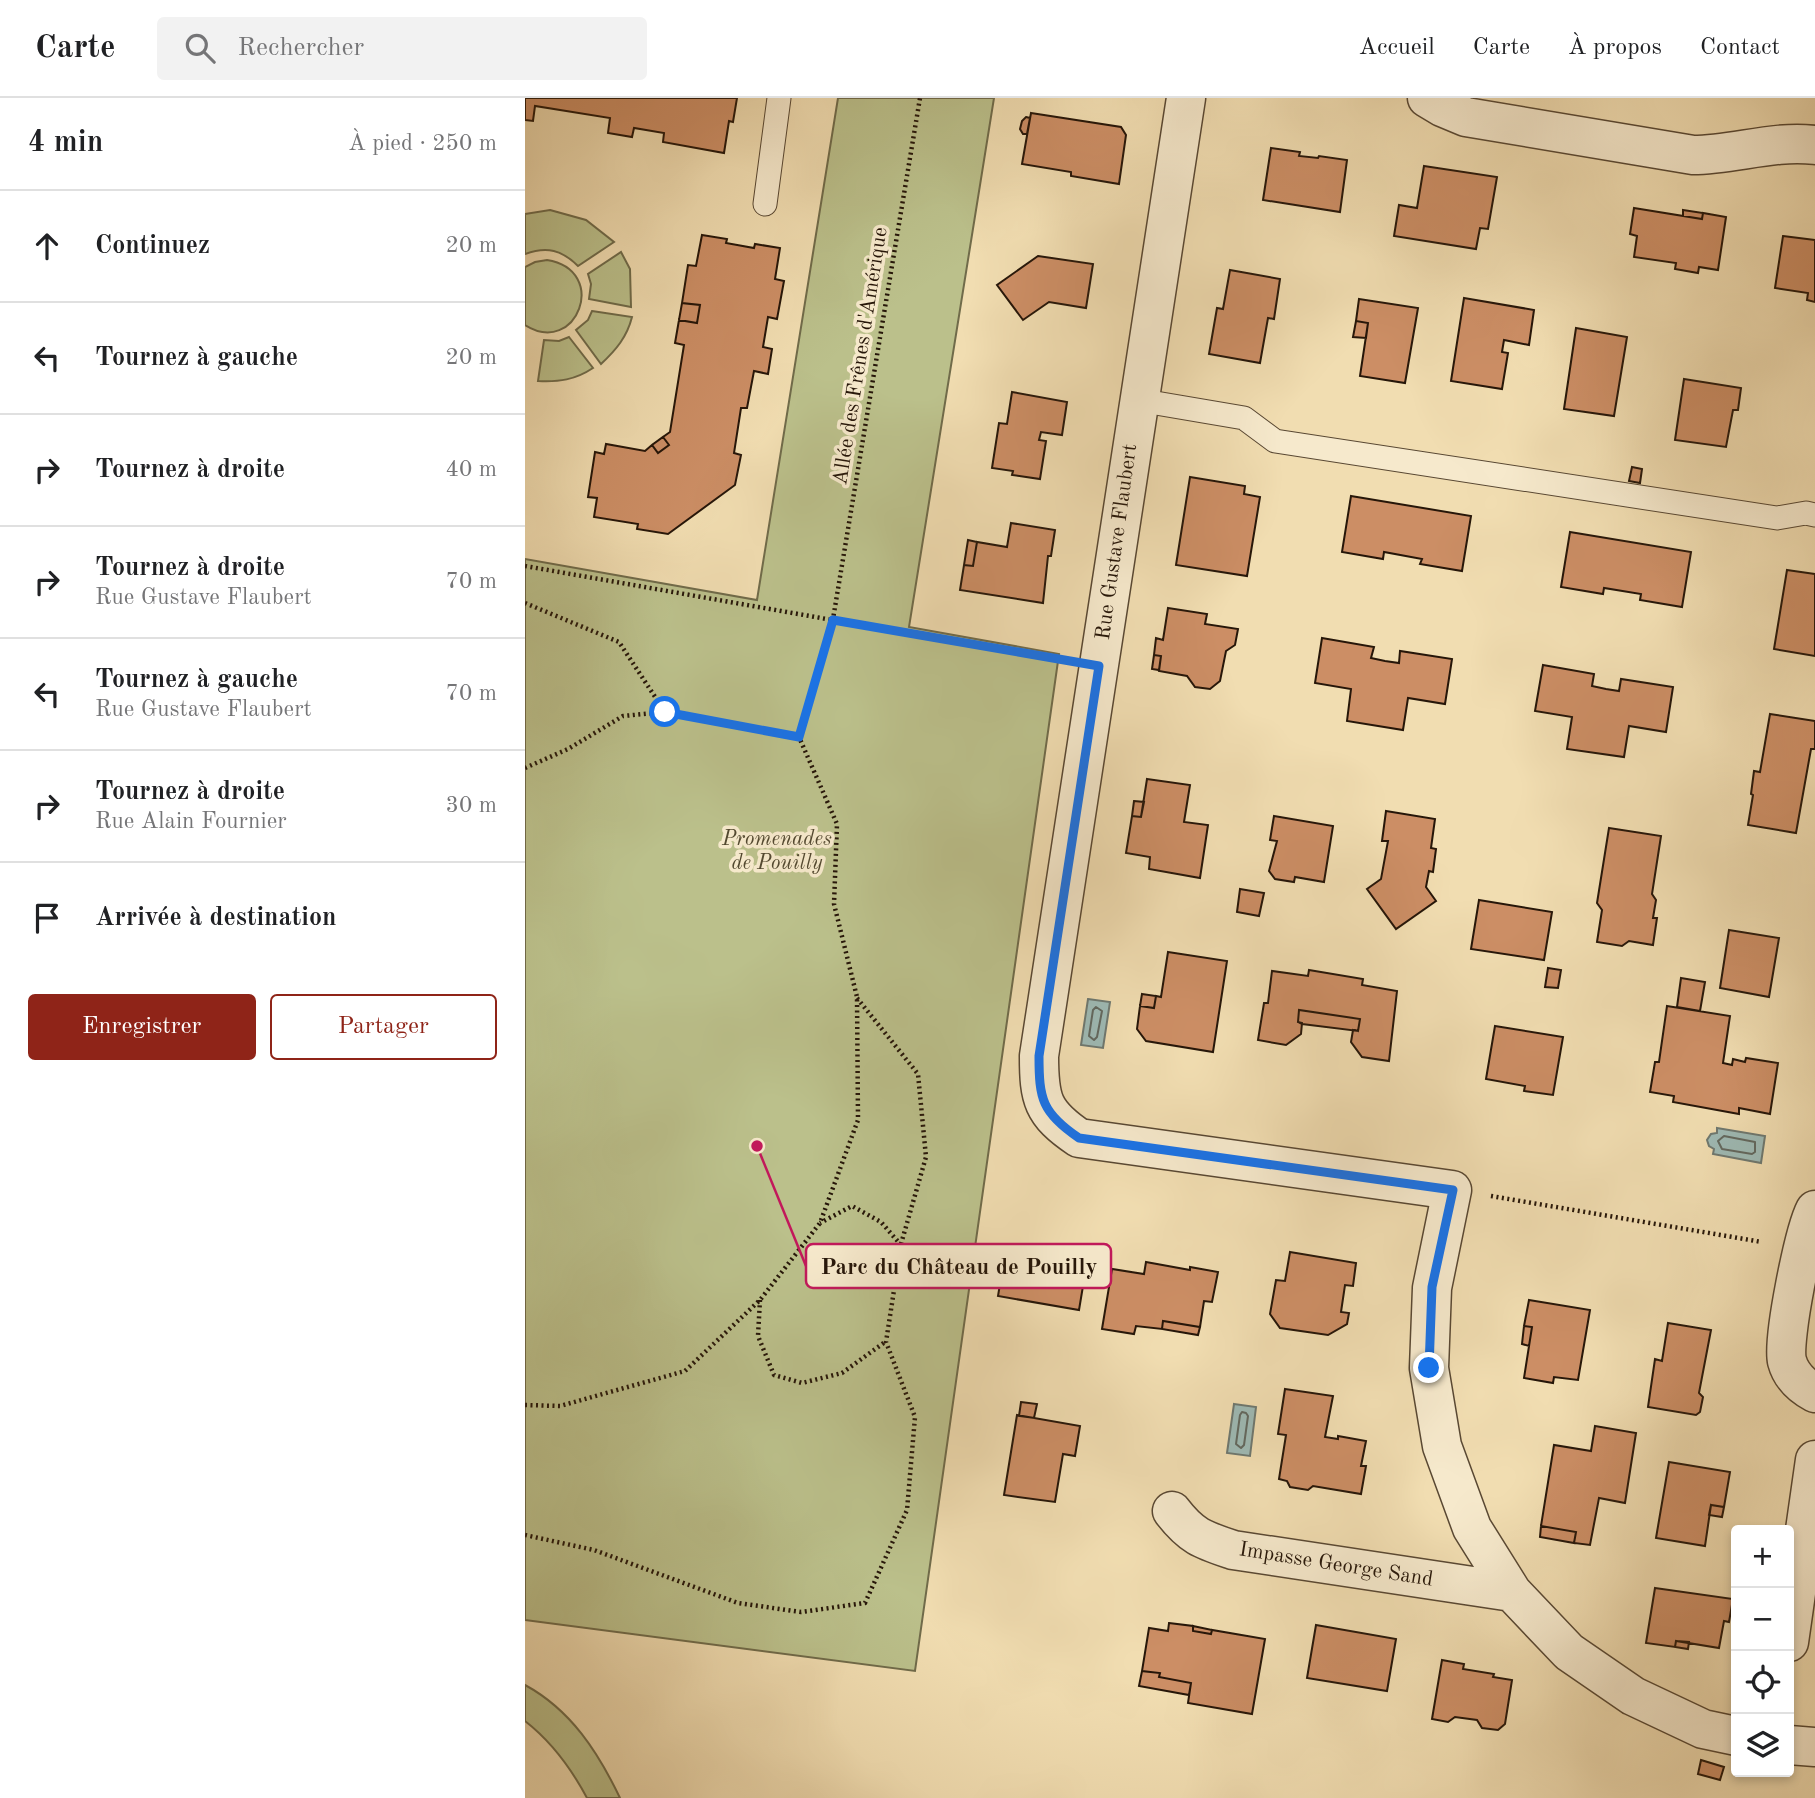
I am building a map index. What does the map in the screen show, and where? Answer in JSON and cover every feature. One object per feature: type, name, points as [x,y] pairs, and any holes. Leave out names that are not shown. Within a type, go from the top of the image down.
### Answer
[{"type":"street","name":"Rue Gustave Flaubert","points":[[1186,98],[1039,1056],[1039,1085],[1044,1105],[1058,1124],[1079,1138],[1453,1190]]},
{"type":"street","points":[[1427,98],[1466,117],[1693,155],[1712,155],[1782,144],[1815,145]]},
{"type":"street","points":[[1453,1190],[1432,1287],[1429,1368],[1442,1446],[1472,1528],[1512,1592],[1569,1652],[1633,1696],[1703,1728],[1731,1735]]},
{"type":"street","points":[[1815,1210],[1807,1227],[1786,1354],[1790,1370],[1804,1387],[1815,1393]]},
{"type":"street","points":[[1794,1607],[1815,1460]]},
{"type":"street","name":"Impasse George Sand","points":[[1172,1511],[1186,1529],[1208,1542],[1233,1550],[1512,1592]]},
{"type":"street","points":[[1794,1745],[1815,1747]]},
{"type":"lane","points":[[765,204],[779,98]]},
{"type":"lane","points":[[1138,400],[1244,418],[1275,441],[1777,518],[1806,513],[1815,515]]},
{"type":"path","name":"Allée des Frênes d'Amérique","points":[[799,737],[833,620],[920,98]]},
{"type":"path","points":[[525,566],[1099,666]]},
{"type":"path","points":[[525,603],[619,642],[665,712]]},
{"type":"path","points":[[525,768],[568,749],[623,716],[665,712],[799,737],[837,824],[834,905],[857,998],[857,1120],[820,1223],[760,1300],[685,1371],[560,1406],[525,1405]]},
{"type":"path","points":[[525,1535],[594,1550],[737,1604],[801,1612],[865,1603],[907,1510],[915,1417],[885,1342],[901,1245],[926,1157],[918,1074],[857,998]]},
{"type":"path","points":[[1453,1190],[1803,1250]]},
{"type":"path","points":[[820,1223],[852,1206],[881,1222],[901,1245]]},
{"type":"path","points":[[760,1300],[758,1336],[774,1375],[802,1383],[842,1373],[885,1342]]},
{"type":"green space","name":"Promenades de Pouilly","points":[[838,98],[994,98],[909,627],[1059,654],[915,1671],[525,1620],[525,559],[757,600]]},
{"type":"green space","points":[[550,210],[586,220],[614,242],[578,266],[566,256],[554,251],[540,250],[525,254],[525,214]]},
{"type":"green space","points":[[621,252],[630,269],[631,307],[589,299],[591,284],[588,274]]},
{"type":"green space","points":[[547,260],[566,267],[577,279],[581,294],[579,309],[571,322],[559,330],[543,332],[525,325],[525,267]]},
{"type":"green space","points":[[592,311],[632,317],[620,343],[601,364],[576,330],[588,320]]},
{"type":"green space","points":[[569,337],[593,368],[567,379],[538,381],[544,340],[559,341]]},
{"type":"green space","points":[[525,1685],[556,1707],[581,1734],[602,1764],[620,1798],[587,1798],[560,1756],[525,1721]]},
{"type":"water","points":[[1088,999],[1110,1002],[1103,1048],[1081,1045]]},
{"type":"water","points":[[1717,1128],[1765,1136],[1761,1163],[1713,1154],[1714,1149],[1709,1146],[1707,1140],[1711,1134],[1717,1133]]},
{"type":"water","points":[[1234,1404],[1256,1407],[1250,1456],[1227,1453]]},
{"type":"building","points":[[525,98],[737,98],[733,122],[729,121],[724,153],[663,142],[664,133],[634,128],[632,137],[608,133],[610,118],[535,106],[533,121],[525,120]]},
{"type":"building","points":[[1031,113],[1121,127],[1126,135],[1119,184],[1022,164]]},
{"type":"building","points":[[1026,117],[1030,118],[1027,134],[1023,134],[1020,129]]},
{"type":"building","points":[[1271,148],[1300,152],[1299,156],[1347,160],[1340,212],[1263,200]]},
{"type":"building","points":[[1424,166],[1497,177],[1488,229],[1480,228],[1476,249],[1394,236],[1399,205],[1417,208]]},
{"type":"building","points":[[1634,208],[1702,219],[1703,213],[1726,217],[1718,270],[1699,267],[1698,273],[1675,269],[1676,263],[1634,257],[1637,236],[1630,234]]},
{"type":"building","points":[[1683,210],[1703,213],[1702,219],[1683,216]]},
{"type":"building","points":[[702,235],[727,239],[726,243],[754,248],[755,244],[780,248],[775,279],[784,281],[777,319],[768,317],[763,347],[772,349],[768,374],[754,371],[747,408],[741,408],[734,453],[741,455],[735,485],[668,534],[637,529],[638,524],[594,517],[597,498],[588,497],[595,452],[604,454],[606,444],[645,451],[652,445],[658,453],[669,445],[663,437],[670,432],[684,345],[675,343],[679,320],[697,323],[700,305],[682,303],[688,265],[696,266]]},
{"type":"building","points":[[1783,236],[1815,240],[1815,302],[1807,300],[1808,293],[1775,288]]},
{"type":"building","points":[[1038,256],[1093,264],[1086,308],[1049,302],[1023,320],[997,285]]},
{"type":"building","points":[[1230,270],[1280,279],[1274,319],[1268,318],[1260,363],[1209,354],[1217,308],[1223,309]]},
{"type":"building","points":[[1464,298],[1534,310],[1529,345],[1504,340],[1502,352],[1508,353],[1502,389],[1451,381]]},
{"type":"building","points":[[1359,299],[1418,308],[1405,383],[1360,376],[1368,323],[1356,321]]},
{"type":"building","points":[[682,303],[700,305],[697,323],[679,320]]},
{"type":"building","points":[[1356,321],[1368,323],[1366,338],[1353,337]]},
{"type":"building","points":[[1576,328],[1627,337],[1614,416],[1564,409]]},
{"type":"building","points":[[1684,379],[1741,388],[1738,410],[1733,410],[1726,447],[1675,440]]},
{"type":"building","points":[[1012,392],[1067,402],[1062,435],[1041,432],[1039,440],[1046,441],[1040,479],[1012,475],[1013,471],[992,468],[999,423],[1007,424]]},
{"type":"building","points":[[663,437],[669,445],[658,453],[652,445]]},
{"type":"building","points":[[1632,467],[1642,469],[1640,483],[1629,481]]},
{"type":"building","points":[[1190,477],[1245,486],[1244,494],[1260,497],[1247,576],[1176,565]]},
{"type":"building","points":[[1351,496],[1471,516],[1462,571],[1420,564],[1422,559],[1384,552],[1383,559],[1342,552]]},
{"type":"building","points":[[1011,523],[1055,530],[1051,556],[1048,556],[1043,603],[960,590],[964,565],[973,566],[977,542],[1007,547]]},
{"type":"building","points":[[1570,532],[1691,552],[1682,607],[1640,600],[1641,594],[1604,588],[1603,594],[1561,587]]},
{"type":"building","points":[[968,540],[977,542],[973,566],[964,565]]},
{"type":"building","points":[[1787,570],[1815,574],[1815,656],[1774,649]]},
{"type":"building","points":[[1168,608],[1207,614],[1205,624],[1238,629],[1235,645],[1226,651],[1220,681],[1210,689],[1195,687],[1187,676],[1159,671],[1161,656],[1154,655],[1156,638],[1163,640]]},
{"type":"building","points":[[1322,638],[1374,647],[1371,658],[1385,661],[1399,663],[1400,651],[1452,659],[1445,704],[1408,698],[1403,730],[1347,721],[1351,689],[1315,683]]},
{"type":"building","points":[[1154,655],[1161,656],[1159,670],[1152,669]]},
{"type":"building","points":[[1543,665],[1594,674],[1592,686],[1606,689],[1619,691],[1621,679],[1673,687],[1666,732],[1629,726],[1624,757],[1567,749],[1572,717],[1535,711]]},
{"type":"building","points":[[1770,714],[1815,721],[1815,749],[1811,749],[1796,833],[1748,825],[1754,771],[1760,772]]},
{"type":"building","points":[[1147,779],[1190,785],[1184,822],[1208,825],[1200,878],[1149,869],[1150,857],[1126,853],[1132,816],[1141,817]]},
{"type":"building","points":[[1134,801],[1144,802],[1141,817],[1132,816]]},
{"type":"building","points":[[1386,811],[1435,819],[1431,848],[1436,849],[1433,872],[1429,871],[1426,887],[1436,901],[1396,929],[1367,889],[1381,879],[1388,841],[1382,841]]},
{"type":"building","points":[[1274,816],[1333,826],[1324,882],[1295,877],[1294,882],[1275,879],[1269,871],[1277,841],[1270,840]]},
{"type":"building","points":[[1609,828],[1661,836],[1652,894],[1656,900],[1653,918],[1657,918],[1653,945],[1629,941],[1622,946],[1597,942],[1602,910],[1597,903]]},
{"type":"building","points":[[1240,889],[1264,893],[1259,916],[1237,912]]},
{"type":"building","points":[[1479,900],[1552,912],[1544,960],[1471,949]]},
{"type":"building","points":[[1729,930],[1779,938],[1769,997],[1720,988]]},
{"type":"building","points":[[1168,952],[1227,961],[1213,1052],[1146,1041],[1137,1029],[1140,1006],[1154,1008],[1156,996],[1161,997]]},
{"type":"building","points":[[1548,968],[1561,970],[1558,988],[1545,987]]},
{"type":"building","points":[[1309,970],[1363,979],[1362,985],[1397,991],[1389,1061],[1362,1057],[1351,1042],[1353,1030],[1358,1031],[1360,1019],[1299,1010],[1301,1034],[1286,1045],[1258,1040],[1264,1003],[1268,1003],[1272,971],[1308,976]]},
{"type":"building","points":[[1681,978],[1705,982],[1700,1011],[1677,1007]]},
{"type":"building","points":[[1142,994],[1156,996],[1154,1008],[1140,1006]]},
{"type":"building","points":[[1667,1006],[1730,1016],[1723,1063],[1732,1065],[1733,1059],[1745,1062],[1746,1058],[1778,1063],[1770,1114],[1739,1108],[1739,1114],[1673,1102],[1674,1096],[1650,1092],[1655,1062],[1659,1062]]},
{"type":"building","points":[[1299,1010],[1360,1019],[1358,1031],[1302,1024],[1298,1022]]},
{"type":"building","points":[[1495,1026],[1563,1037],[1553,1095],[1524,1091],[1525,1086],[1486,1079]]},
{"type":"building","points":[[1006,1248],[1029,1252],[1031,1248],[1069,1254],[1068,1259],[1087,1262],[1079,1310],[998,1296]]},
{"type":"building","points":[[1290,1252],[1356,1263],[1353,1286],[1345,1285],[1341,1312],[1349,1313],[1347,1324],[1328,1335],[1280,1328],[1270,1314],[1276,1280],[1285,1281]]},
{"type":"building","points":[[1146,1262],[1218,1272],[1212,1302],[1204,1301],[1200,1327],[1163,1321],[1162,1329],[1136,1326],[1134,1334],[1102,1329],[1112,1269],[1144,1274]]},
{"type":"building","points":[[1529,1300],[1590,1310],[1578,1380],[1554,1377],[1553,1383],[1524,1378],[1532,1327],[1524,1326]]},
{"type":"building","points":[[1163,1321],[1200,1327],[1198,1335],[1162,1329]]},
{"type":"building","points":[[1668,1323],[1711,1330],[1699,1393],[1703,1397],[1700,1412],[1696,1415],[1648,1407],[1655,1359],[1662,1361]]},
{"type":"building","points":[[1524,1326],[1532,1327],[1529,1346],[1522,1344]]},
{"type":"building","points":[[1285,1389],[1333,1396],[1325,1437],[1338,1439],[1338,1436],[1366,1441],[1361,1466],[1366,1466],[1361,1494],[1313,1486],[1308,1490],[1290,1487],[1287,1481],[1279,1479],[1286,1435],[1278,1434]]},
{"type":"building","points":[[1021,1402],[1037,1404],[1034,1418],[1019,1416]]},
{"type":"building","points":[[1017,1415],[1080,1426],[1075,1456],[1063,1454],[1055,1502],[1004,1495]]},
{"type":"building","points":[[1595,1426],[1636,1433],[1625,1503],[1599,1498],[1590,1545],[1574,1543],[1576,1532],[1541,1526],[1554,1445],[1591,1451]]},
{"type":"building","points":[[1669,1462],[1730,1472],[1724,1507],[1711,1505],[1705,1546],[1656,1538]]},
{"type":"building","points":[[1711,1505],[1724,1507],[1722,1517],[1709,1515]]},
{"type":"building","points":[[1541,1526],[1576,1532],[1574,1543],[1540,1537]]},
{"type":"building","points":[[1655,1588],[1731,1599],[1729,1622],[1724,1621],[1719,1648],[1676,1641],[1675,1647],[1646,1643]]},
{"type":"building","points":[[1169,1623],[1193,1626],[1193,1631],[1211,1634],[1212,1630],[1265,1639],[1252,1714],[1188,1703],[1191,1683],[1159,1677],[1160,1673],[1142,1671],[1149,1628],[1168,1631]]},
{"type":"building","points":[[1316,1625],[1396,1639],[1387,1691],[1307,1678]]},
{"type":"building","points":[[1193,1626],[1212,1630],[1211,1634],[1193,1631]]},
{"type":"building","points":[[1676,1641],[1689,1642],[1688,1649],[1675,1647]]},
{"type":"building","points":[[1442,1660],[1464,1664],[1463,1669],[1512,1680],[1505,1724],[1498,1730],[1482,1728],[1477,1720],[1455,1717],[1448,1722],[1432,1719]]},
{"type":"building","points":[[1142,1671],[1160,1673],[1159,1677],[1191,1683],[1189,1695],[1139,1686]]},
{"type":"building","points":[[1701,1760],[1724,1767],[1720,1780],[1698,1774]]},
{"type":"place","name":"Parc du Château de Pouilly","points":[[757,1146]]},
{"type":"route","points":[[665,712],[799,737],[833,620],[1099,666],[1039,1056],[1039,1085],[1044,1105],[1058,1124],[1079,1138],[1453,1190],[1432,1287],[1429,1368]]}]
